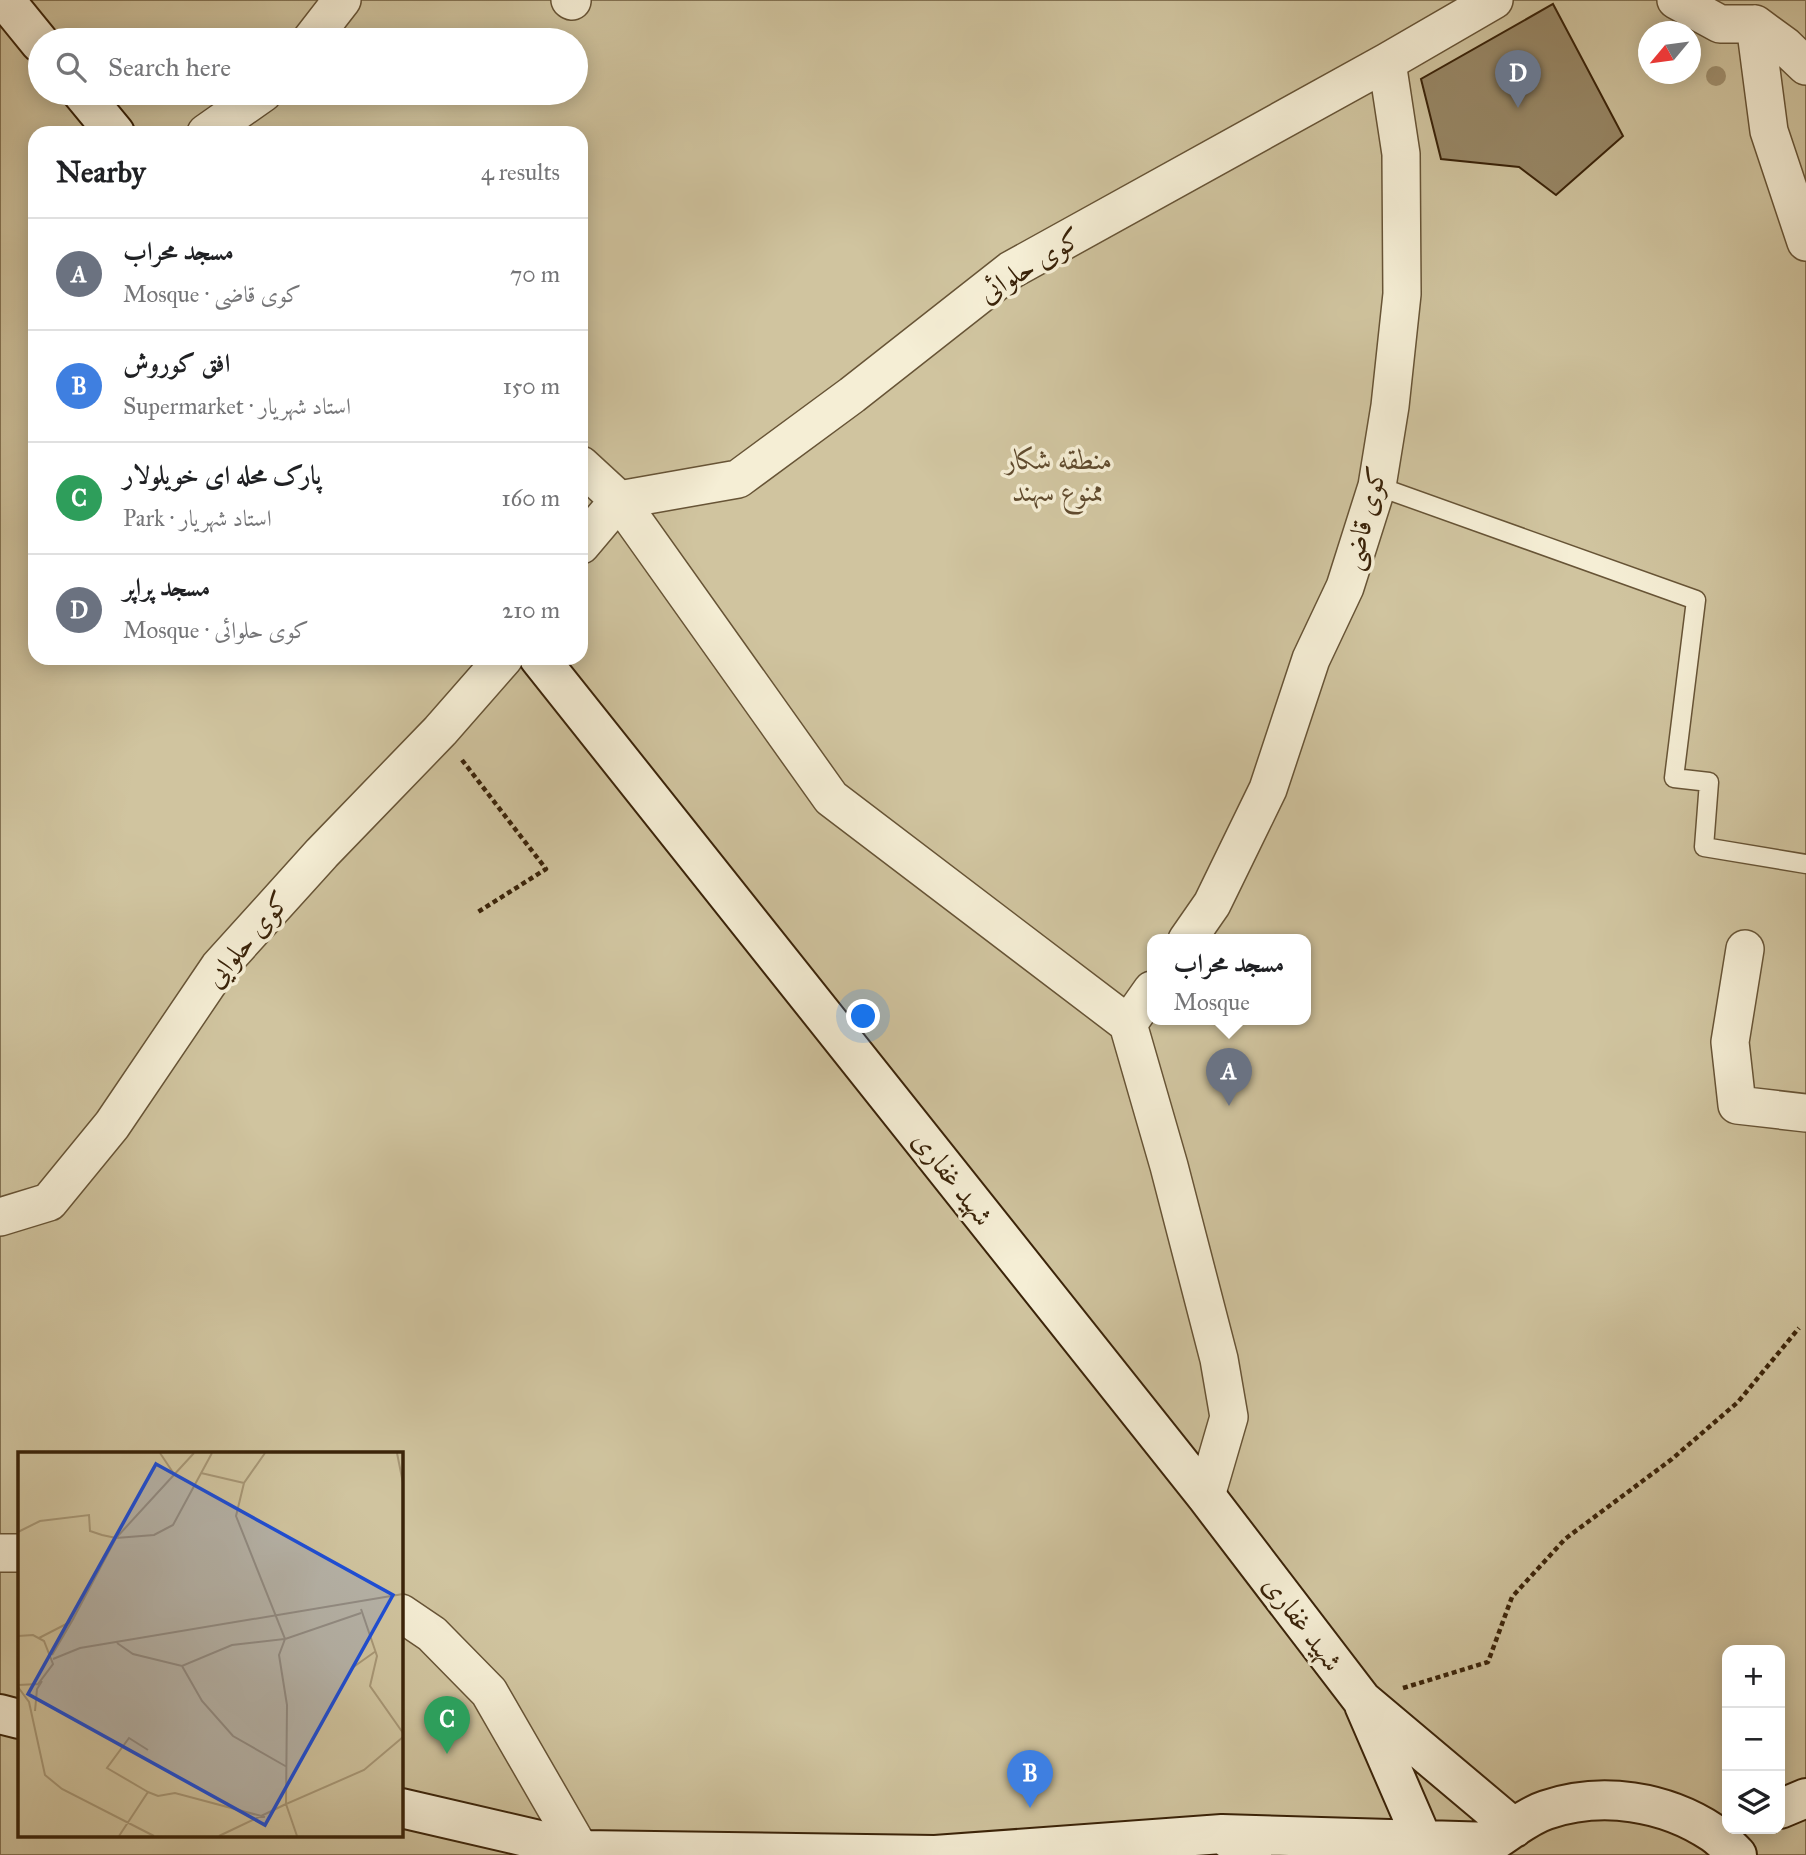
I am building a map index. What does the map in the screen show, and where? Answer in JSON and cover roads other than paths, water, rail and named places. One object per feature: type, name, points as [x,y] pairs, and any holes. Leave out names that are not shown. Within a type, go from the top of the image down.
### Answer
[{"type":"main road","points":[[5,0],[28,28]]},
{"type":"main road","points":[[92,105],[109,126]]},
{"type":"main road","name":"شهید غفاری","points":[[545,665],[1206,1496],[1362,1700],[1496,1842]]},
{"type":"main road","name":"شهید غفاری","points":[[1362,1700],[1425,1847]]},
{"type":"main road","points":[[0,1714],[18,1719]]},
{"type":"main road","points":[[1785,1808],[1806,1798]]},
{"type":"main road","points":[[402,1808],[583,1853],[935,1855],[1237,1845],[1425,1847],[1496,1842],[1545,1811],[1586,1801],[1631,1801],[1675,1812],[1722,1817]]},
{"type":"main road","points":[[1675,1812],[1715,1834],[1737,1855]]},
{"type":"street","points":[[320,28],[342,0]]},
{"type":"street","name":"کوی حلوائی","points":[[619,500],[738,478],[852,395],[1011,270],[1494,0]]},
{"type":"street","points":[[1676,0],[1720,24],[1755,24],[1806,66]]},
{"type":"street","points":[[1755,24],[1769,131],[1806,242]]},
{"type":"street","name":"کوی قاضی","points":[[1191,934],[1212,904],[1268,789],[1311,659],[1345,587],[1377,486],[1391,406],[1402,294],[1401,154],[1387,62]]},
{"type":"street","points":[[219,126],[247,105]]},
{"type":"street","points":[[588,471],[619,500],[831,798],[1128,1024],[1169,1166],[1219,1359],[1228,1418],[1206,1496]]},
{"type":"street","points":[[588,537],[619,500]]},
{"type":"street","name":"کوی حلوایی","points":[[0,1217],[48,1202],[112,1125],[219,967],[322,853],[440,731],[498,665]]},
{"type":"street","points":[[1745,949],[1730,1042],[1737,1105],[1806,1113]]},
{"type":"street","points":[[1128,1024],[1147,997]]},
{"type":"street","points":[[0,1553],[18,1553]]},
{"type":"street","points":[[402,1614],[432,1634],[489,1692],[583,1853]]},
{"type":"lane","points":[[1377,486],[1696,600],[1674,778],[1709,782],[1704,847],[1806,864]]},
{"type":"place","name":"مسجد پراپر","points":[[1518,108]]},
{"type":"place","name":"مسجد محراب","points":[[1229,1106]]},
{"type":"place","name":"پارک محله ای خویلولار","points":[[447,1754]]},
{"type":"place","name":"افق کوروش","points":[[1030,1808]]},
{"type":"park label","name":"منطقه شکار ممنوع سهند","points":[[1059,475]]}]
